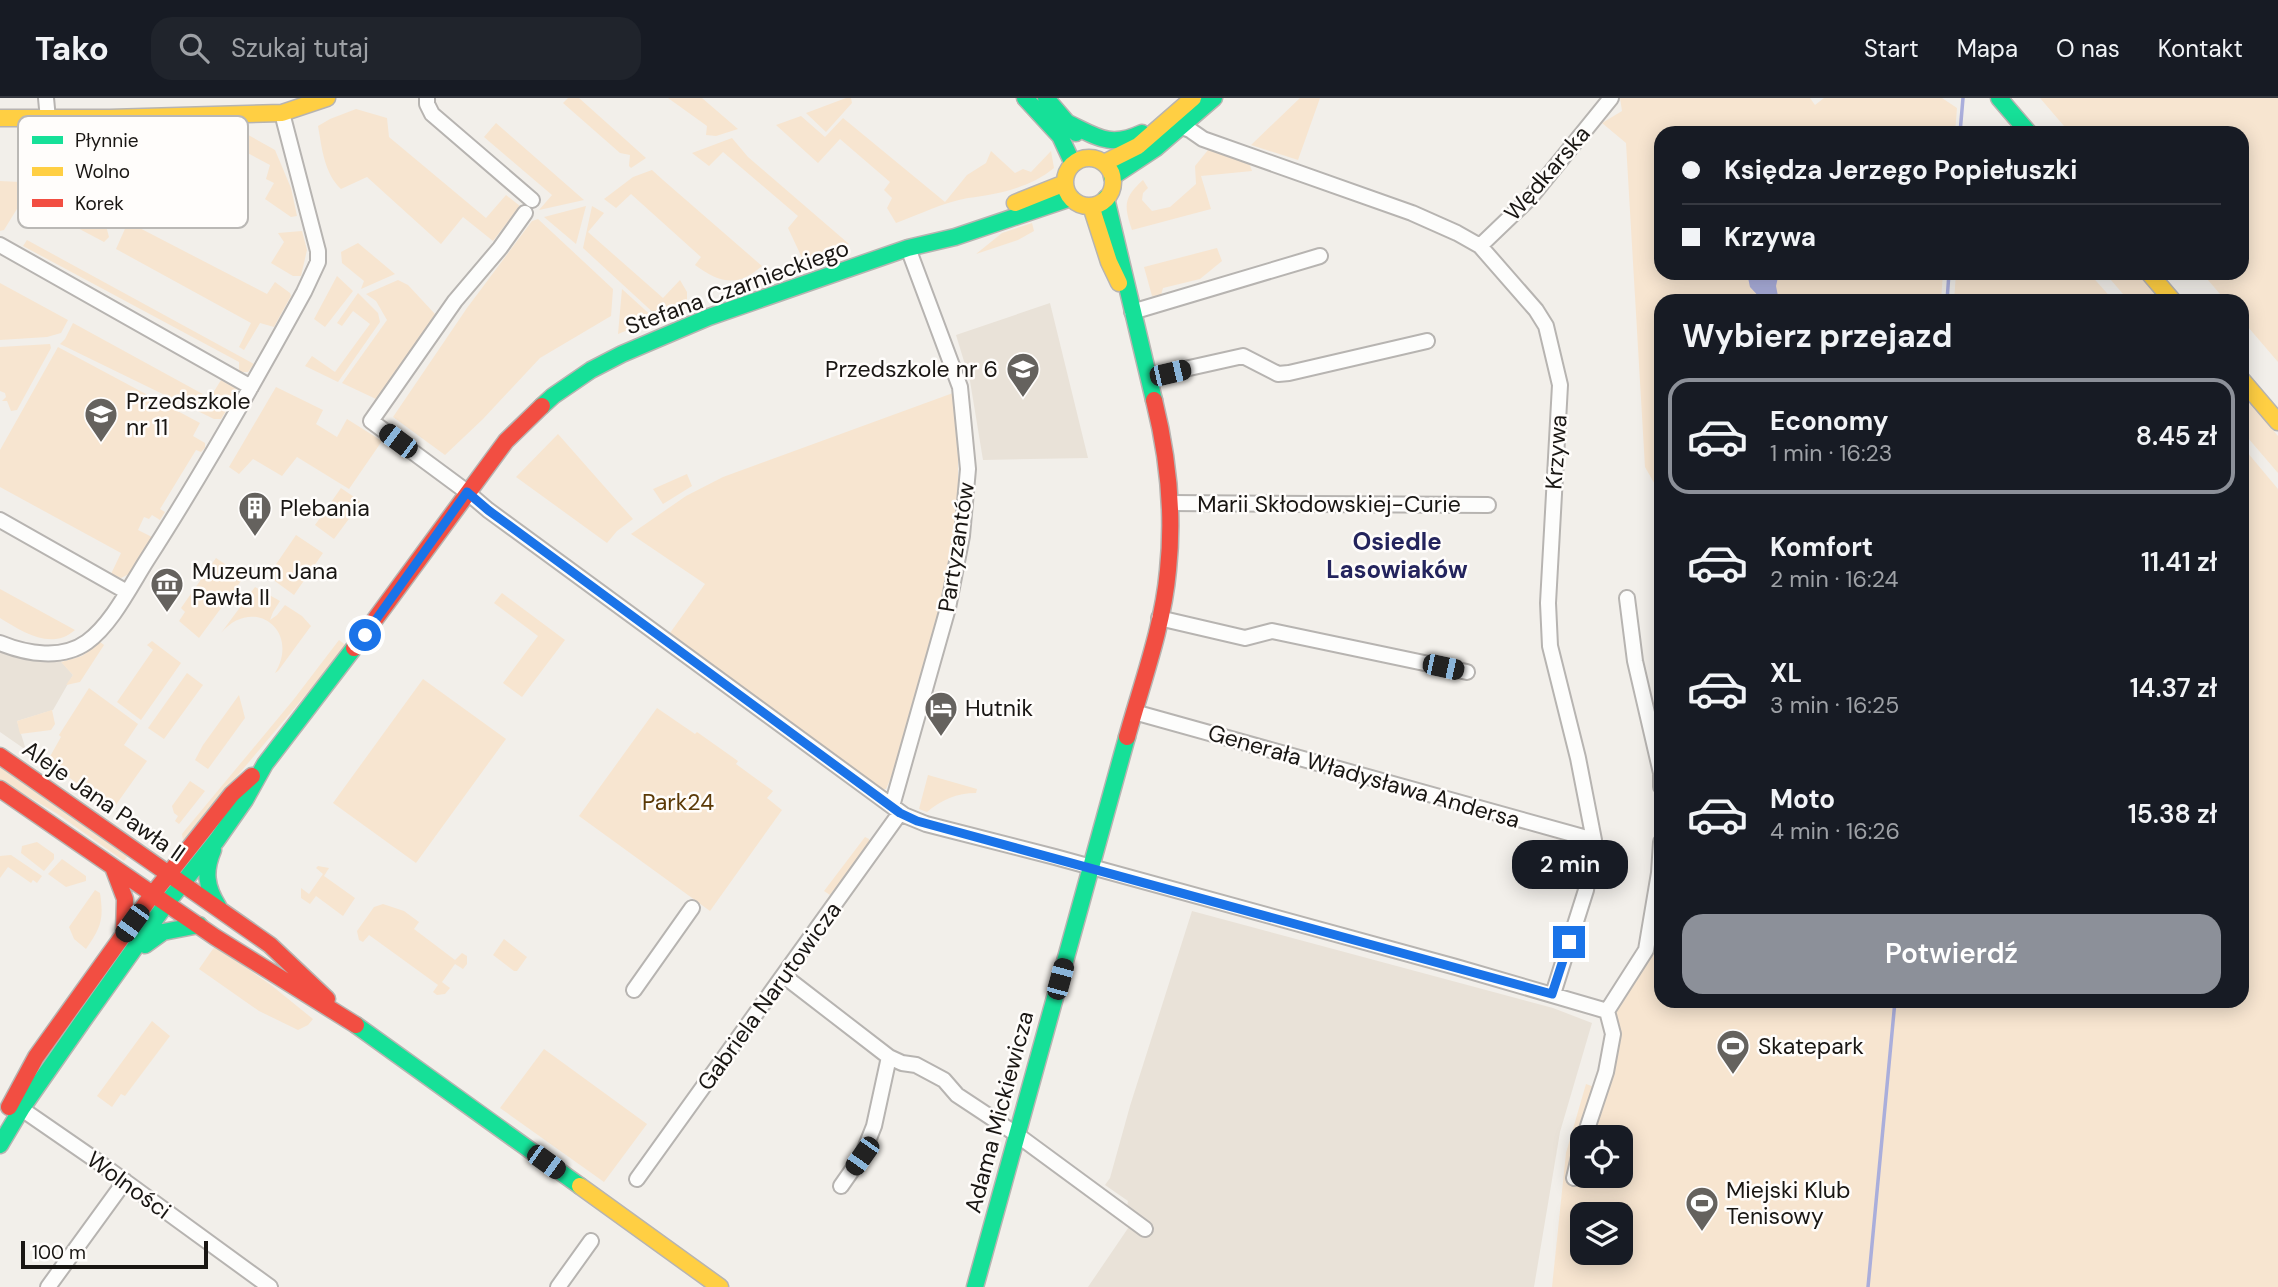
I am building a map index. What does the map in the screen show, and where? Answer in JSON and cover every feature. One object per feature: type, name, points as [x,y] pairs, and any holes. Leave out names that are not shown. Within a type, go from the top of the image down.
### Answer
[{"type":"street","points":[[47,98],[48,116]]},
{"type":"street","points":[[201,116],[282,113],[327,98]]},
{"type":"street","points":[[427,98],[432,114],[528,206],[500,248],[455,301],[371,421],[498,518],[896,809],[926,824],[1607,1011]]},
{"type":"street","points":[[1025,98],[1057,131],[1073,164]]},
{"type":"street","points":[[1046,98],[1102,166],[1111,192],[1099,202],[1077,203],[1068,190],[1069,169],[1073,164],[1079,160],[1102,166],[1156,148],[1213,98]]},
{"type":"street","points":[[1102,166],[1138,146],[1193,98]]},
{"type":"street","name":"Wędkarska","points":[[1480,246],[1530,198],[1611,98]]},
{"type":"street","points":[[1999,98],[2023,126]]},
{"type":"street","points":[[0,643],[54,654],[87,642],[99,631],[188,496],[304,292],[318,262],[316,239],[282,113]]},
{"type":"street","points":[[0,118],[18,118]]},
{"type":"street","points":[[1068,123],[1096,138],[1116,142],[1131,139],[1165,124]]},
{"type":"street","name":"Krzywa","points":[[1165,124],[1183,127],[1203,139],[1412,213],[1457,233],[1480,246],[1536,310],[1546,326],[1560,385],[1548,603],[1550,635],[1594,840],[1586,890],[1552,994]]},
{"type":"street","name":"Stefana Czarnieckiego","points":[[265,764],[360,641],[506,441],[553,396],[591,370],[650,341],[709,317],[908,248],[955,237],[1068,190]]},
{"type":"street","name":"Adama Mickiewicza","points":[[975,1287],[1134,712],[1168,573],[1170,503],[1164,441],[1132,312],[1109,262],[1099,202]]},
{"type":"street","points":[[0,245],[251,387]]},
{"type":"street","name":"Partyzantów","points":[[896,809],[948,608],[962,536],[968,468],[960,387],[908,248]]},
{"type":"street","points":[[1132,312],[1320,256]]},
{"type":"street","points":[[2155,280],[2167,294]]},
{"type":"street","points":[[1149,377],[1243,356],[1278,374],[1289,373],[1427,341]]},
{"type":"street","points":[[2249,388],[2278,422]]},
{"type":"street","name":"Marii Skłodowskiej-Curie","points":[[1170,503],[1488,505]]},
{"type":"street","points":[[0,520],[127,592]]},
{"type":"street","points":[[1627,598],[1635,661],[1654,743]]},
{"type":"street","points":[[1159,618],[1245,638],[1272,631],[1467,672]]},
{"type":"street","name":"Generała Władysława Andersa","points":[[1134,712],[1594,840]]},
{"type":"street","name":"Aleje Jana Pawła II","points":[[0,756],[270,945],[348,1019]]},
{"type":"street","points":[[0,1121],[42,1080],[166,904],[175,878],[200,834],[232,794],[265,764]]},
{"type":"street","points":[[220,910],[205,881],[207,864],[218,839],[245,800],[265,764]]},
{"type":"street","points":[[0,789],[113,869],[284,983],[348,1019],[720,1287]]},
{"type":"street","name":"Gabriela Narutowicza","points":[[637,1179],[784,976],[896,809]]},
{"type":"street","points":[[137,853],[167,852],[183,846],[200,834]]},
{"type":"street","points":[[0,1144],[36,1057],[152,895],[218,839]]},
{"type":"street","points":[[113,869],[122,885],[126,901],[127,919],[123,937]]},
{"type":"street","points":[[1588,1125],[1606,1072],[1613,1034],[1607,1011],[1646,950],[1654,906]]},
{"type":"street","points":[[635,990],[692,908]]},
{"type":"street","points":[[119,970],[152,937],[162,931],[199,925]]},
{"type":"street","points":[[784,976],[889,1057],[916,1065],[944,1080],[957,1095],[1145,1229]]},
{"type":"street","points":[[841,1186],[862,1156],[874,1126],[889,1057]]},
{"type":"street","points":[[40,1121],[37,1107],[42,1080]]},
{"type":"street","name":"Wolności","points":[[17,1105],[270,1287]]},
{"type":"street","points":[[48,1287],[125,1181]]},
{"type":"street","points":[[558,1287],[591,1241]]},
{"type":"shaded area","name":"Przedszkole nr 6","points":[[1050,303],[1088,458],[983,460],[970,381],[956,335]]},
{"type":"shaded area","points":[[0,652],[18,657],[59,659],[73,675],[53,710],[17,721],[26,750],[0,732]]},
{"type":"shaded area","points":[[1192,911],[1553,1008],[1592,1023],[1560,1132],[1534,1287],[1088,1287],[1137,1215],[1127,1207],[1128,1201],[1105,1185],[1110,1178]]},
{"type":"green space","points":[[568,98],[579,98],[646,158],[631,168],[630,155],[620,153],[563,103]]},
{"type":"green space","points":[[668,98],[702,98],[738,129],[716,136],[706,135],[707,126]]},
{"type":"green space","points":[[851,98],[852,103],[826,132],[806,113]]},
{"type":"green space","points":[[1300,98],[1320,98],[1298,160],[1251,145]]},
{"type":"green space","points":[[1620,98],[1810,98],[1815,105],[1824,98],[1942,98],[1957,108],[1956,126],[1654,126],[1654,280],[1942,280],[1942,294],[1654,294],[1654,483],[1645,467],[1626,143],[1602,123],[1622,111]]},
{"type":"green space","points":[[2040,98],[2278,98],[2278,362],[2249,328],[2249,294],[2220,294],[2208,280],[2249,280],[2249,126],[2064,126]]},
{"type":"green space","points":[[356,109],[387,118],[389,137],[486,218],[506,195],[520,206],[493,241],[463,217],[441,244],[367,177],[341,189],[327,168],[318,126]]},
{"type":"green space","points":[[801,116],[825,137],[843,118],[945,202],[967,175],[986,163],[991,151],[1015,173],[1023,169],[1031,172],[1051,151],[1054,168],[1024,185],[950,202],[896,223],[887,208],[892,198],[884,190],[890,182],[840,139],[818,163],[776,125]]},
{"type":"green space","points":[[496,123],[584,200],[539,210],[552,195],[484,137]]},
{"type":"green space","points":[[248,135],[275,150],[291,188],[297,216],[291,217],[265,199],[274,183],[266,179],[270,165],[248,153]]},
{"type":"green space","points":[[732,138],[748,157],[849,244],[803,260],[788,228],[798,216],[723,152],[709,166],[692,153]]},
{"type":"green space","points":[[1208,150],[1248,160],[1252,171],[1201,176],[1211,209],[1132,230],[1127,203],[1136,186],[1143,180],[1148,188],[1143,193],[1142,200],[1152,211],[1170,207],[1196,184],[1195,166]]},
{"type":"green space","points":[[652,170],[762,266],[745,278],[736,280],[712,276],[695,265],[701,257],[631,194],[616,208],[604,199],[633,177]]},
{"type":"green space","points":[[0,181],[18,182],[18,207],[4,230],[0,231]]},
{"type":"green space","points":[[586,206],[576,244],[544,217]]},
{"type":"green space","points":[[592,206],[604,213],[588,232],[663,298],[680,280],[687,292],[687,307],[658,317],[583,248]]},
{"type":"green space","points":[[538,219],[613,289],[611,316],[540,358],[445,455],[393,417],[467,308],[532,221]]},
{"type":"green space","points":[[1032,223],[1034,231],[1018,240],[976,254],[1002,233]]},
{"type":"green space","points":[[78,228],[107,228],[109,237],[104,242]]},
{"type":"green space","points":[[125,228],[140,228],[267,294],[275,282],[291,296],[274,327],[260,323],[244,350],[239,347],[251,323],[116,249]]},
{"type":"green space","points":[[302,231],[307,250],[301,276],[293,276],[271,263],[284,242],[278,233]]},
{"type":"green space","points":[[27,240],[254,364],[248,372],[239,372],[239,362],[23,246]]},
{"type":"green space","points":[[358,243],[395,274],[361,289],[364,281],[342,263],[341,252]]},
{"type":"green space","points":[[1217,248],[1222,261],[1200,279],[1163,288],[1161,295],[1152,296],[1144,267]]},
{"type":"green space","points":[[337,276],[353,291],[325,327],[314,319]]},
{"type":"green space","points":[[398,280],[408,285],[435,314],[385,390],[376,399],[342,383],[387,320],[376,301],[366,294]]},
{"type":"green space","points":[[1956,280],[2095,280],[2108,294],[1954,294]]},
{"type":"green space","points":[[2111,280],[2143,280],[2155,294],[2123,294]]},
{"type":"green space","points":[[0,283],[68,320],[61,333],[47,337],[0,340]]},
{"type":"green space","points":[[622,289],[655,319],[618,334]]},
{"type":"green space","points":[[358,293],[378,313],[380,322],[338,382],[305,366],[312,356],[335,372],[370,324],[353,311],[342,326],[337,323]]},
{"type":"green space","points":[[73,323],[210,398],[221,380],[237,389],[234,397],[227,395],[219,406],[226,411],[221,419],[214,419],[60,344]]},
{"type":"green space","points":[[50,344],[51,348],[17,410],[11,411],[7,401],[2,401],[6,397],[5,393],[0,391],[0,347]]},
{"type":"green space","name":"Przedszkole nr 11","points":[[58,347],[200,423],[193,436],[205,443],[205,448],[201,452],[196,450],[160,509],[165,512],[160,520],[152,515],[149,519],[144,517],[138,530],[152,537],[129,574],[121,578],[111,574],[121,553],[0,487],[0,450]]},
{"type":"green space","points":[[276,387],[323,410],[316,424],[337,437],[347,419],[382,441],[349,489],[297,457],[282,476],[253,459],[239,474],[229,467]]},
{"type":"green space","points":[[953,393],[958,455],[958,519],[940,606],[892,775],[886,789],[878,789],[670,633],[705,584],[631,534],[686,496],[723,477]]},
{"type":"green space","points":[[2249,402],[2278,436],[2278,473],[2249,439]]},
{"type":"green space","points":[[558,434],[633,519],[607,543],[516,477]]},
{"type":"green space","points":[[2249,454],[2278,489],[2278,1287],[1552,1287],[1566,1153],[1570,1139],[1570,1188],[1633,1188],[1633,1125],[1574,1125],[1586,1084],[1609,1092],[1601,1088],[1613,1034],[1607,1011],[1644,953],[1654,954],[1654,1008],[2249,1008]]},
{"type":"green space","points":[[687,474],[692,486],[663,504],[653,489]]},
{"type":"green space","points":[[341,488],[370,508],[362,518],[354,512],[334,539],[315,525]]},
{"type":"green space","points":[[296,535],[323,553],[294,595],[268,576]]},
{"type":"green space","points":[[216,558],[244,577],[199,638],[179,621],[185,612],[181,608]]},
{"type":"green space","points":[[255,587],[280,601],[270,620],[285,605],[302,616],[311,626],[275,673],[281,657],[282,643],[278,631],[270,623],[247,617],[234,622],[221,633]]},
{"type":"green space","points":[[0,589],[75,630],[66,636],[47,639],[18,629],[0,618]]},
{"type":"green space","points":[[502,593],[565,640],[522,697],[503,683],[538,636],[494,603]]},
{"type":"green space","points":[[339,640],[347,646],[183,840],[182,834],[294,699]]},
{"type":"green space","points":[[152,641],[181,663],[141,720],[117,702],[153,650],[147,645]]},
{"type":"green space","points":[[100,642],[104,645],[80,682],[66,685],[73,675],[61,662],[82,656]]},
{"type":"green space","points":[[187,673],[203,685],[164,739],[148,728]]},
{"type":"green space","points":[[423,679],[506,739],[416,863],[333,803]]},
{"type":"green space","points":[[89,688],[138,724],[124,745],[147,761],[113,809],[48,760],[61,737],[59,735]]},
{"type":"green space","points":[[239,695],[245,718],[208,769],[195,760]]},
{"type":"green space","name":"Park24","points":[[657,708],[738,761],[736,764],[773,791],[767,798],[782,810],[710,911],[579,816]]},
{"type":"green space","points":[[52,710],[55,724],[51,730],[20,734],[17,721]]},
{"type":"green space","points":[[0,766],[128,856],[124,861],[56,813],[0,780]]},
{"type":"green space","points":[[928,775],[977,789],[976,793],[950,798],[927,812],[919,809]]},
{"type":"green space","points":[[190,781],[205,791],[179,824],[175,821],[178,816],[172,806]]},
{"type":"green space","points":[[865,837],[869,839],[869,843],[830,895],[824,891]]},
{"type":"green space","points":[[37,842],[54,854],[54,859],[44,871],[21,853],[22,846]]},
{"type":"green space","points":[[11,855],[42,876],[37,883],[33,880],[31,883],[8,867],[0,878],[0,856]]},
{"type":"green space","points":[[62,859],[86,876],[86,881],[66,887],[48,874]]},
{"type":"green space","points":[[316,868],[329,868],[324,876],[355,898],[343,916],[316,896],[310,904],[301,898],[301,888],[309,894],[323,874]]},
{"type":"green space","points":[[95,890],[100,893],[101,917],[98,929],[86,949],[74,939],[69,927]]},
{"type":"green space","points":[[383,904],[404,911],[419,922],[414,929],[455,960],[462,953],[467,956],[467,964],[463,969],[455,964],[442,982],[450,988],[445,994],[437,995],[433,992],[438,985],[369,935],[363,942],[359,940],[357,931],[374,907]]},
{"type":"green space","points":[[504,939],[527,957],[517,971],[493,955]]},
{"type":"green space","points":[[215,946],[271,985],[313,1019],[298,1030],[259,1011],[199,969]]},
{"type":"green space","points":[[152,1021],[170,1036],[125,1096],[121,1094],[112,1107],[97,1096]]},
{"type":"green space","points":[[544,1049],[647,1124],[604,1182],[500,1108]]},
{"type":"water","points":[[1748,280],[1777,280],[1778,294],[1756,294],[1750,287]]},
{"type":"waterway","points":[[1961,126],[1963,98]]},
{"type":"waterway","points":[[1948,280],[1948,294]]},
{"type":"waterway","points":[[1868,1287],[1894,1008]]},
{"type":"traffic: fast","points":[[1025,98],[1060,136],[1073,164]]},
{"type":"traffic: fast","points":[[1046,98],[1076,133]]},
{"type":"traffic: fast","points":[[1112,177],[1156,148],[1214,98]]},
{"type":"traffic: fast","points":[[1999,98],[2023,126]]},
{"type":"traffic: fast","points":[[1068,123],[1104,139],[1121,140],[1142,133]]},
{"type":"traffic: fast","points":[[542,406],[591,370],[709,317],[908,248],[955,237],[1071,198]]},
{"type":"traffic: fast","points":[[1106,198],[1154,400]]},
{"type":"traffic: fast","points":[[0,1145],[22,1108],[82,1022],[166,904],[245,800],[265,764],[354,648]]},
{"type":"traffic: fast","points":[[975,1287],[1127,737]]},
{"type":"traffic: fast","points":[[213,850],[208,865],[208,879],[218,906]]},
{"type":"traffic: fast","points":[[145,945],[163,932],[199,925]]},
{"type":"traffic: fast","points":[[356,1025],[580,1186]]},
{"type":"traffic: slow","points":[[179,116],[282,113],[327,98]]},
{"type":"traffic: slow","points":[[1104,163],[1138,146],[1193,98]]},
{"type":"traffic: slow","points":[[0,118],[18,118]]},
{"type":"traffic: slow","points":[[1089,158],[1106,165],[1113,182],[1106,199],[1089,206],[1072,199],[1065,182],[1072,165],[1089,158]]},
{"type":"traffic: slow","points":[[1015,203],[1065,183]]},
{"type":"traffic: slow","points":[[1091,206],[1109,262],[1119,283]]},
{"type":"traffic: slow","points":[[2155,280],[2167,294]]},
{"type":"traffic: slow","points":[[2249,388],[2278,422]]},
{"type":"traffic: slow","points":[[580,1186],[720,1287]]},
{"type":"traffic: jam","points":[[1127,737],[1157,634],[1170,549],[1168,485],[1154,400]]},
{"type":"traffic: jam","points":[[354,648],[506,441],[542,406]]},
{"type":"traffic: jam","points":[[0,756],[270,945],[327,999]]},
{"type":"traffic: jam","points":[[9,1107],[36,1057],[152,895],[232,794],[252,776]]},
{"type":"traffic: jam","points":[[0,789],[215,937],[356,1025]]},
{"type":"traffic: jam","points":[[114,870],[125,899],[124,931]]},
{"type":"place","name":"Przedszkole nr 6","points":[[1023,399]]},
{"type":"place","name":"Przedszkole nr 11","points":[[101,444]]},
{"type":"place","name":"Plebania","points":[[255,538]]},
{"type":"place","name":"Muzeum Jana Pawła II","points":[[167,614]]},
{"type":"place","name":"Hutnik","points":[[941,738]]},
{"type":"place","name":"Skatepark","points":[[1733,1076]]},
{"type":"place","name":"Miejski Klub Tenisowy","points":[[1702,1233]]},
{"type":"district","name":"Osiedle Lasowiaków","points":[[1397,556]]},
{"type":"route","points":[[365,635],[467,492],[900,813],[917,821],[1552,994],[1569,942]]}]
